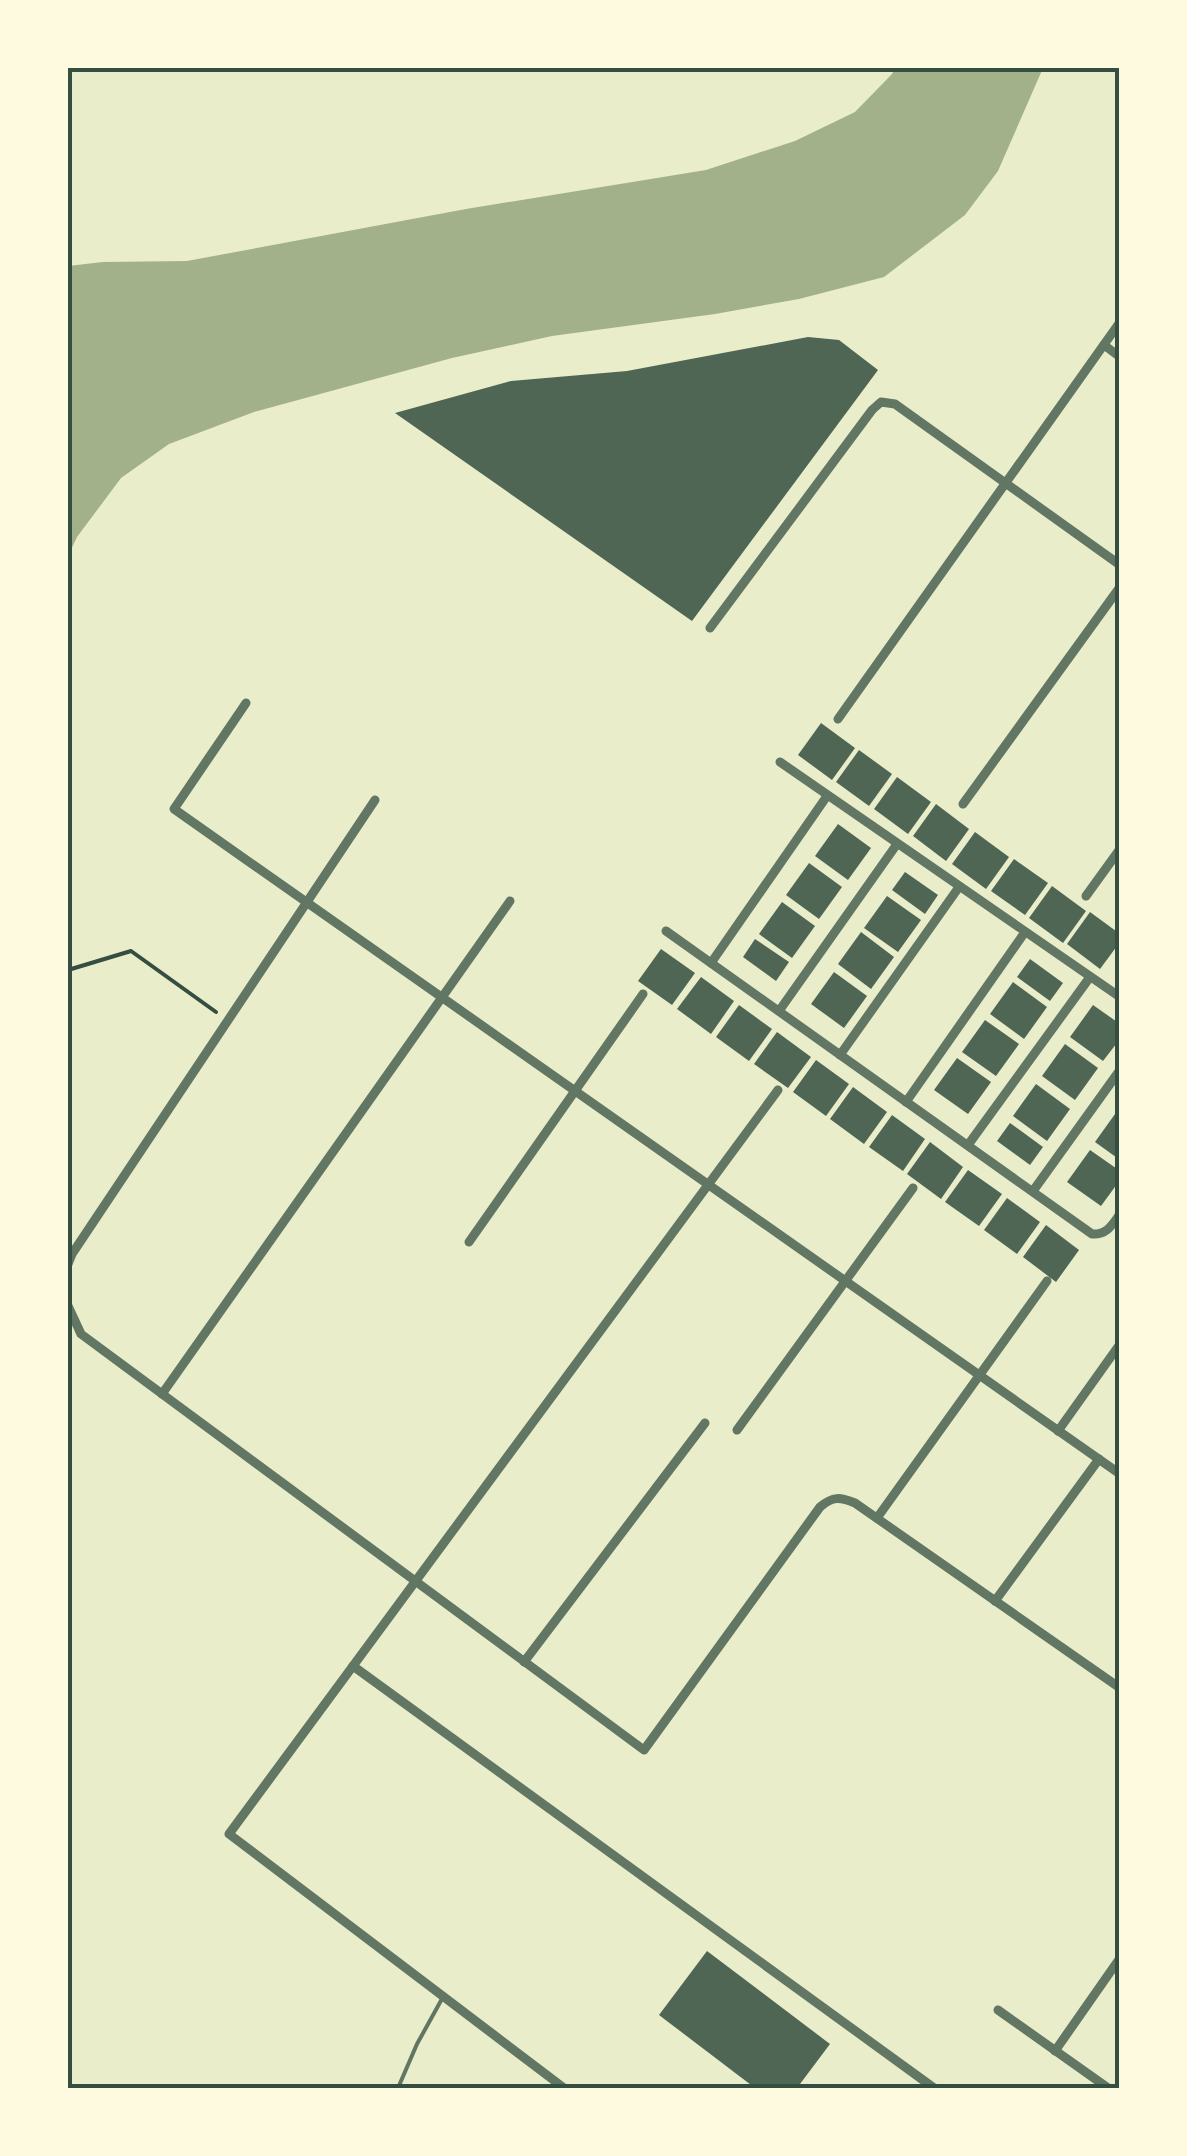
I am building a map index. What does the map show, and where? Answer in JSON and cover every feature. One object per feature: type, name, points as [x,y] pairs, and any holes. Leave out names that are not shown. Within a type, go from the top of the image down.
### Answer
[{"type":"street","points":[[838,719],[1120,322]]},
{"type":"street","points":[[1104,346],[1120,356]]},
{"type":"street","points":[[710,628],[872,410],[882,402],[894,404],[1120,564]]},
{"type":"street","points":[[963,804],[1120,587]]},
{"type":"street","points":[[246,703],[174,808],[1120,1474]]},
{"type":"street","points":[[780,762],[1120,998]]},
{"type":"street","points":[[710,963],[827,796]]},
{"type":"street","points":[[70,1259],[375,800]]},
{"type":"street","points":[[778,1011],[897,844]]},
{"type":"street","points":[[1086,896],[1120,850]]},
{"type":"street","points":[[840,1055],[959,887]]},
{"type":"street","points":[[162,1394],[510,900]]},
{"type":"street","points":[[666,931],[1092,1234],[1108,1230],[1120,1214]]},
{"type":"street","points":[[906,1102],[1025,932]]},
{"type":"street","points":[[968,1146],[1090,977]]},
{"type":"street","points":[[469,1242],[643,994]]},
{"type":"street","points":[[1032,1191],[1120,1070]]},
{"type":"street","points":[[564,2088],[229,1834],[778,1090]]},
{"type":"street","points":[[737,1430],[913,1188]]},
{"type":"street","points":[[1108,1230],[1119,1238]]},
{"type":"street","points":[[877,1518],[1047,1282]]},
{"type":"street","points":[[68,1306],[81,1334],[644,1750],[820,1507],[840,1497],[877,1518],[1120,1688]]},
{"type":"street","points":[[1058,1431],[1120,1344]]},
{"type":"street","points":[[524,1662],[706,1423]]},
{"type":"street","points":[[995,1601],[1099,1460]]},
{"type":"street","points":[[352,1666],[934,2088]]},
{"type":"street","points":[[1055,2050],[1120,1958]]},
{"type":"street","points":[[998,2010],[1108,2088]]},
{"type":"lane","points":[[398,2088],[444,1997]]},
{"type":"path","points":[[68,970],[131,951],[228,1021]]},
{"type":"shaded area","points":[[895,68],[1043,68],[998,171],[965,215],[884,277],[799,299],[715,314],[552,336],[452,358],[254,412],[169,444],[121,478],[77,537],[68,556],[68,266],[187,261],[466,209],[706,170],[795,141],[855,112]]},
{"type":"building","points":[[808,337],[839,340],[878,370],[692,621],[395,413],[511,381],[627,371]]},
{"type":"building","points":[[821,723],[855,748],[832,780],[798,755]]},
{"type":"building","points":[[859,750],[892,774],[869,806],[836,782]]},
{"type":"building","points":[[897,777],[931,802],[908,834],[874,809]]},
{"type":"building","points":[[936,804],[969,829],[946,861],[913,836]]},
{"type":"building","points":[[838,824],[871,848],[848,880],[815,856]]},
{"type":"building","points":[[975,832],[1009,857],[986,889],[952,864]]},
{"type":"building","points":[[1014,859],[1048,883],[1025,915],[991,891]]},
{"type":"building","points":[[809,863],[842,887],[819,919],[786,895]]},
{"type":"building","points":[[905,872],[938,895],[925,914],[892,890]]},
{"type":"building","points":[[1052,886],[1086,911],[1063,943],[1029,918]]},
{"type":"building","points":[[887,896],[921,920],[898,952],[864,928]]},
{"type":"building","points":[[782,902],[815,926],[792,958],[759,934]]},
{"type":"building","points":[[1090,912],[1120,934],[1120,942],[1100,969],[1067,944]]},
{"type":"building","points":[[861,932],[894,957],[871,989],[838,964]]},
{"type":"building","points":[[755,939],[789,962],[776,981],[743,957]]},
{"type":"building","points":[[661,949],[695,973],[672,1005],[638,981]]},
{"type":"building","points":[[1030,959],[1063,983],[1050,1001],[1017,977]]},
{"type":"building","points":[[834,972],[867,996],[844,1028],[811,1004]]},
{"type":"building","points":[[701,977],[734,1001],[711,1034],[677,1009]]},
{"type":"building","points":[[1013,982],[1047,1007],[1024,1039],[990,1014]]},
{"type":"building","points":[[739,1005],[772,1029],[749,1061],[716,1037]]},
{"type":"building","points":[[1093,1005],[1120,1024],[1120,1039],[1103,1061],[1070,1037]]},
{"type":"building","points":[[985,1020],[1019,1044],[996,1076],[962,1052]]},
{"type":"building","points":[[777,1032],[811,1057],[788,1088],[754,1064]]},
{"type":"building","points":[[1065,1044],[1098,1068],[1075,1100],[1042,1076]]},
{"type":"building","points":[[957,1058],[991,1082],[968,1114],[934,1090]]},
{"type":"building","points":[[816,1060],[849,1084],[826,1116],[793,1092]]},
{"type":"building","points":[[1036,1084],[1070,1109],[1047,1141],[1013,1116]]},
{"type":"building","points":[[853,1087],[887,1112],[864,1144],[830,1119]]},
{"type":"building","points":[[1120,1107],[1120,1160],[1095,1142]]},
{"type":"building","points":[[892,1115],[925,1139],[903,1171],[869,1147]]},
{"type":"building","points":[[1010,1123],[1043,1147],[1030,1165],[997,1141]]},
{"type":"building","points":[[930,1142],[963,1167],[941,1199],[907,1174]]},
{"type":"building","points":[[1090,1150],[1120,1171],[1120,1180],[1101,1206],[1067,1182]]},
{"type":"building","points":[[968,1170],[1002,1194],[979,1226],[945,1202]]},
{"type":"building","points":[[1007,1198],[1040,1222],[1017,1254],[984,1230]]},
{"type":"building","points":[[1046,1225],[1079,1250],[1056,1282],[1023,1257]]},
{"type":"building","points":[[707,1951],[830,2044],[797,2088],[755,2088],[659,2015]]}]
